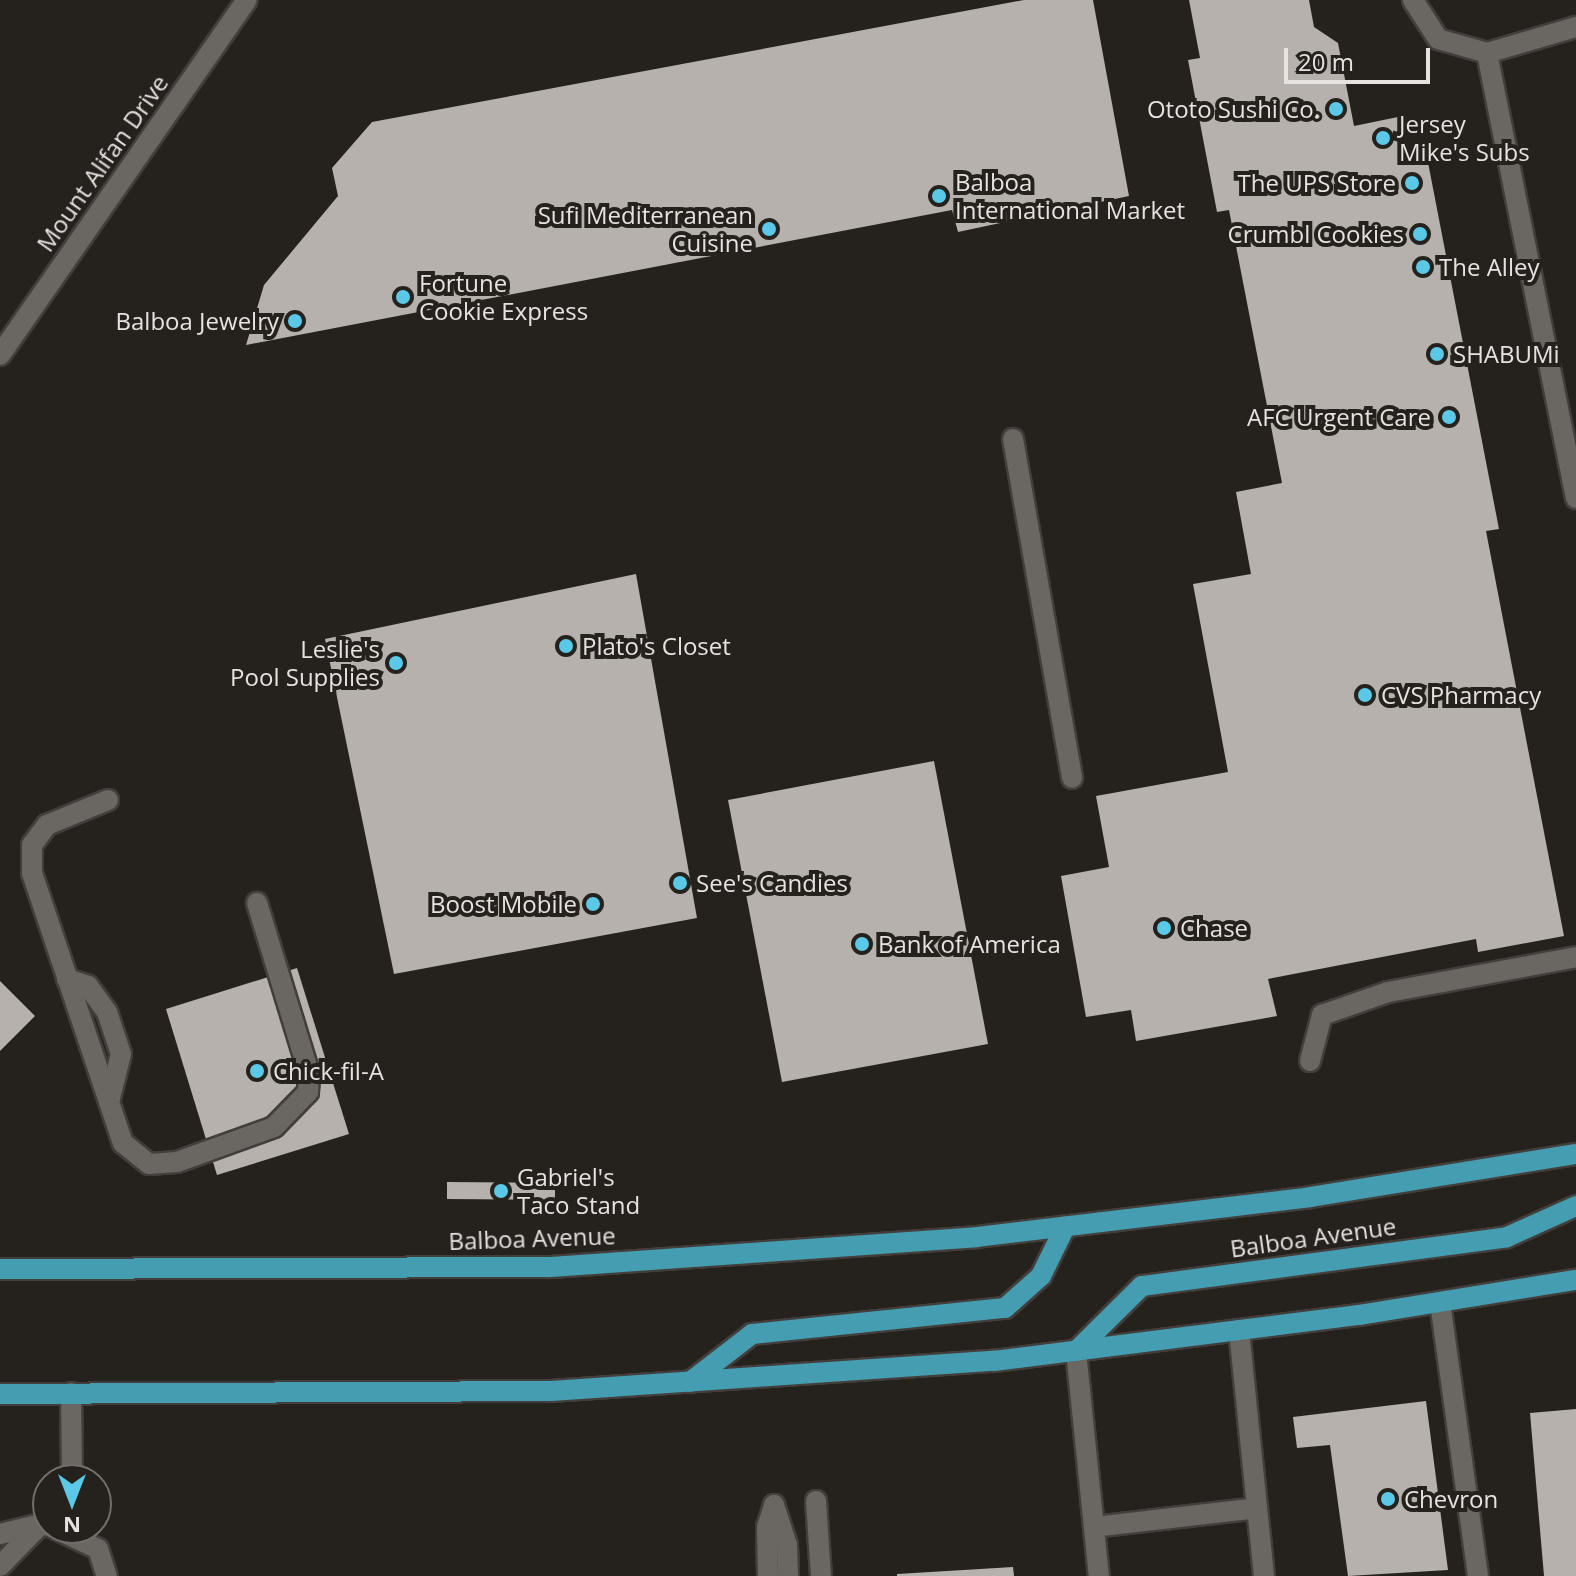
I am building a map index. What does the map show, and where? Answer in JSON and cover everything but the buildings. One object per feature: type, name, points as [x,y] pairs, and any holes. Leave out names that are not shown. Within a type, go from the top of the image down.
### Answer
[{"type":"main road","name":"Mount Alifan Drive","points":[[0,355],[247,0]]},
{"type":"main road","points":[[1413,0],[1438,39],[1487,53],[1576,27]]},
{"type":"main road","points":[[1487,53],[1576,498]]},
{"type":"main road","points":[[1013,439],[1072,778]]},
{"type":"main road","points":[[108,800],[63,814],[32,845],[32,873],[123,1143],[149,1164],[177,1162],[274,1127],[308,1092],[309,1073],[257,903]]},
{"type":"main road","points":[[1310,1061],[1322,1015],[1388,992],[1576,957]]},
{"type":"main road","name":"Balboa Avenue","points":[[0,1269],[550,1267],[1065,1227],[1310,1197],[1576,1154]]},
{"type":"main road","name":"Balboa Avenue","points":[[1076,1351],[1142,1286],[1507,1237],[1576,1206]]},
{"type":"main road","points":[[690,1382],[752,1334],[1005,1308],[1041,1276],[1065,1227]]},
{"type":"main road","points":[[0,1394],[550,1391],[994,1361],[1239,1330],[1576,1280]]},
{"type":"main road","points":[[1440,1302],[1478,1576]]},
{"type":"main road","points":[[1239,1330],[1264,1576]]},
{"type":"main road","points":[[1076,1351],[1099,1576]]},
{"type":"main road","points":[[71,1393],[72,1464]]},
{"type":"main road","points":[[816,1501],[821,1576]]},
{"type":"main road","points":[[768,1576],[767,1527],[774,1505],[787,1545],[788,1576]]},
{"type":"main road","points":[[1094,1527],[1257,1508]]},
{"type":"main road","points":[[0,1534],[32,1527]]},
{"type":"main road","points":[[0,1566],[32,1538]]},
{"type":"main road","points":[[88,1544],[98,1549]]},
{"type":"main road","points":[[95,1544],[107,1576]]},
{"type":"place","name":"Ototo Sushi Co.","points":[[1336,109]]},
{"type":"place","name":"Jersey Mike's Subs","points":[[1383,138]]},
{"type":"place","name":"The UPS Store","points":[[1412,183]]},
{"type":"place","name":"Balboa International Market","points":[[939,196]]},
{"type":"place","name":"Sufi Mediterranean Cuisine","points":[[769,229]]},
{"type":"place","name":"Crumbl Cookies","points":[[1420,234]]},
{"type":"place","name":"The Alley","points":[[1423,267]]},
{"type":"place","name":"Fortune Cookie Express","points":[[403,297]]},
{"type":"place","name":"Balboa Jewelry","points":[[295,321]]},
{"type":"place","name":"SHABUMi","points":[[1437,354]]},
{"type":"place","name":"AFC Urgent Care","points":[[1449,417]]},
{"type":"place","name":"Plato's Closet","points":[[566,646]]},
{"type":"place","name":"Leslie's Pool Supplies","points":[[396,663]]},
{"type":"place","name":"CVS Pharmacy","points":[[1365,695]]},
{"type":"place","name":"See's Candies","points":[[680,883]]},
{"type":"place","name":"Boost Mobile","points":[[593,904]]},
{"type":"place","name":"Chase","points":[[1164,928]]},
{"type":"place","name":"Bank of America","points":[[862,944]]},
{"type":"place","name":"Chick-fil-A","points":[[257,1071]]},
{"type":"place","name":"Gabriel's Taco Stand","points":[[501,1191]]},
{"type":"place","name":"Chevron","points":[[1388,1499]]}]
